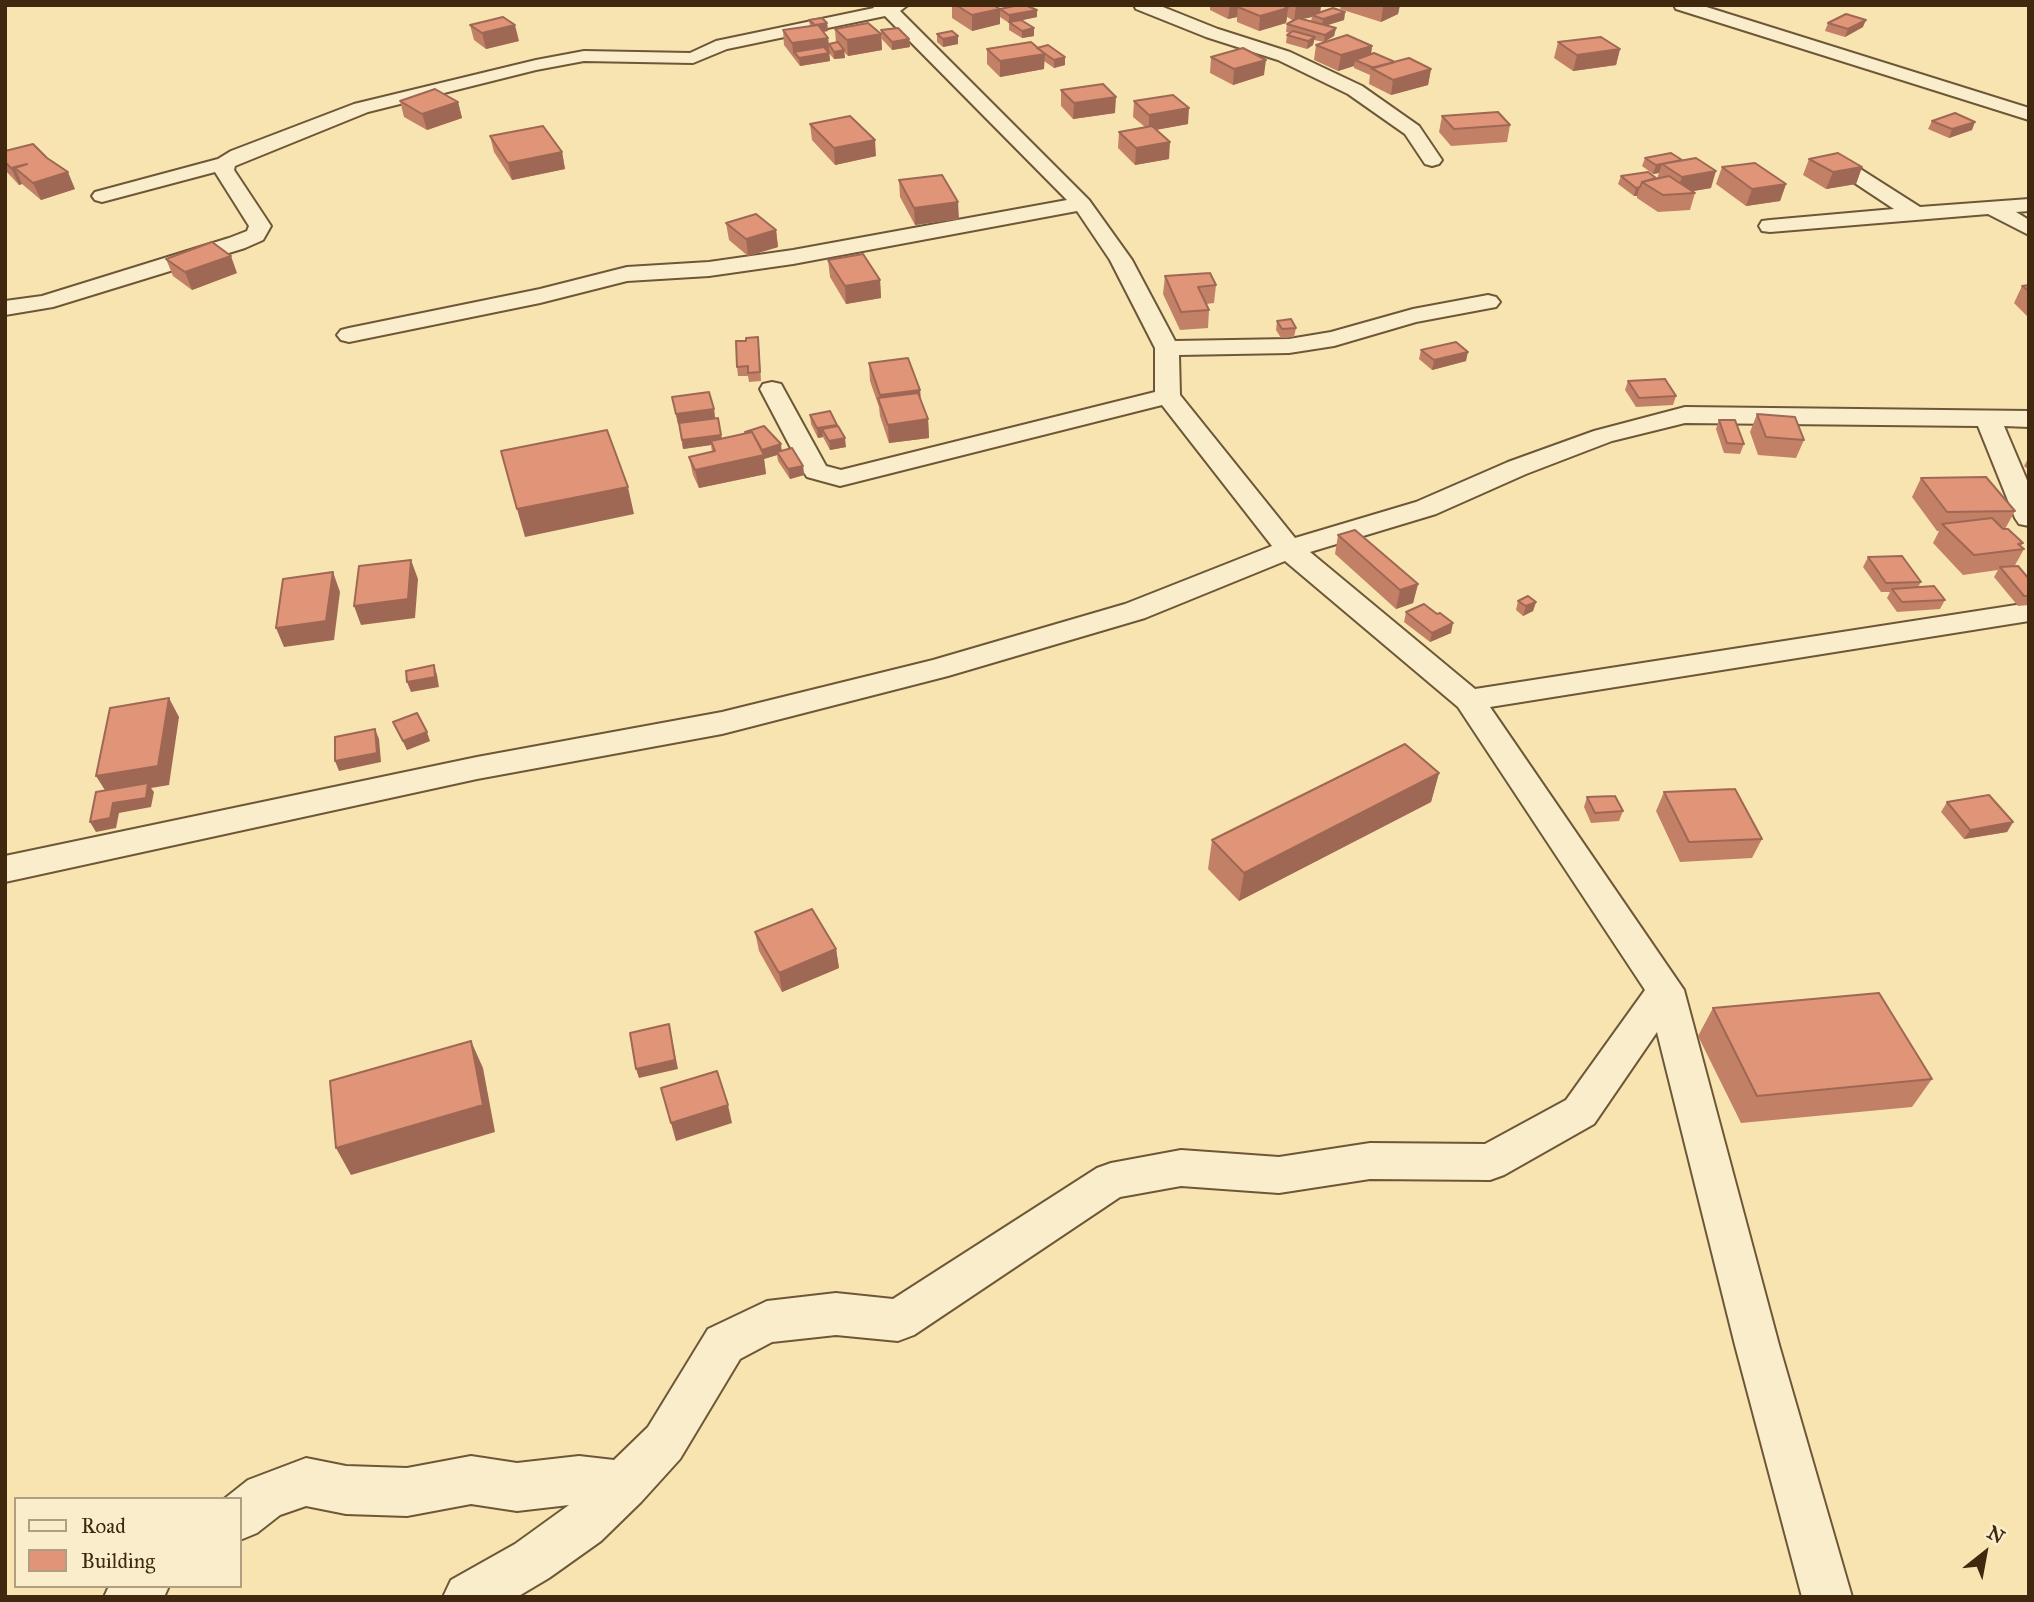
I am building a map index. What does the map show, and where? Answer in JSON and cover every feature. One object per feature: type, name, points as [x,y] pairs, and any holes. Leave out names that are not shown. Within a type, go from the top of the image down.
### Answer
[{"type":"street","points":[[1142,5],[1202,29],[1284,56],[1356,90],[1412,130],[1432,160]]},
{"type":"street","points":[[1682,5],[2029,114]]},
{"type":"street","points":[[102,196],[225,163],[238,155],[361,108],[536,65],[584,56],[693,58],[722,45],[890,7],[1082,204],[1121,260],[1167,348],[1168,396],[1289,550],[1469,700],[1665,990],[1757,1345],[1827,1597]]},
{"type":"street","points":[[1836,162],[1915,214]]},
{"type":"street","points":[[5,308],[45,302],[237,243],[254,235],[260,226],[224,170],[225,163]]},
{"type":"street","points":[[349,335],[540,296],[626,274],[709,269],[793,257],[1082,204]]},
{"type":"street","points":[[1770,226],[2029,205]]},
{"type":"street","points":[[1992,207],[2029,229]]},
{"type":"street","points":[[1167,348],[1289,346],[1334,338],[1413,316],[1489,302]]},
{"type":"street","points":[[772,389],[816,471],[840,478],[1168,396]]},
{"type":"street","points":[[5,869],[477,768],[722,723],[937,669],[1135,611],[1289,550],[1426,508],[1517,468],[1603,436],[1685,415],[2029,419]]},
{"type":"street","points":[[1988,418],[2029,518]]},
{"type":"street","points":[[1469,700],[2029,612]]},
{"type":"street","points":[[468,1597],[532,1561],[584,1524],[664,1443],[724,1344],[767,1321],[836,1314],[898,1320],[1111,1181],[1181,1168],[1279,1175],[1370,1161],[1490,1162],[1580,1112],[1665,990]]},
{"type":"street","points":[[242,1514],[265,1497],[306,1482],[346,1490],[407,1492],[471,1480],[517,1487],[579,1480],[624,1485]]},
{"type":"building","points":[[956,5],[993,5],[1000,9],[972,15]]},
{"type":"building","points":[[1019,5],[1037,10],[1009,15],[1000,9]]},
{"type":"building","points":[[1282,5],[1288,8],[1260,16],[1238,7]]},
{"type":"building","points":[[1333,8],[1345,12],[1323,19],[1312,15]]},
{"type":"building","points":[[1846,14],[1866,20],[1848,29],[1828,23]]},
{"type":"building","points":[[503,17],[515,25],[482,33],[470,25]]},
{"type":"building","points":[[822,18],[827,23],[815,25],[809,20]]},
{"type":"building","points":[[1298,18],[1336,28],[1325,35],[1287,24]]},
{"type":"building","points":[[1021,20],[1034,28],[1022,31],[1009,22]]},
{"type":"building","points":[[868,23],[881,34],[847,40],[835,29]]},
{"type":"building","points":[[818,25],[828,38],[792,43],[783,30]]},
{"type":"building","points":[[898,28],[909,39],[892,42],[881,30]]},
{"type":"building","points":[[952,31],[958,36],[943,39],[937,34]]},
{"type":"building","points":[[1293,31],[1315,37],[1308,41],[1287,35]]},
{"type":"building","points":[[1347,35],[1372,46],[1341,55],[1316,45]]},
{"type":"building","points":[[1601,37],[1620,49],[1577,55],[1558,42]]},
{"type":"building","points":[[838,42],[844,50],[834,52],[829,44]]},
{"type":"building","points":[[1031,42],[1045,54],[1000,61],[987,49]]},
{"type":"building","points":[[1048,45],[1065,57],[1054,60],[1037,48]]},
{"type":"building","points":[[824,47],[829,53],[799,58],[794,52]]},
{"type":"building","points":[[1243,48],[1266,60],[1234,69],[1211,57]]},
{"type":"building","points":[[1374,53],[1395,62],[1374,68],[1355,60]]},
{"type":"building","points":[[1409,58],[1431,69],[1393,80],[1371,68]]},
{"type":"building","points":[[1103,84],[1116,97],[1074,103],[1061,90]]},
{"type":"building","points":[[435,89],[458,102],[422,114],[400,101]]},
{"type":"building","points":[[1173,95],[1189,108],[1149,115],[1134,101]]},
{"type":"building","points":[[1498,112],[1510,125],[1454,129],[1442,116]]},
{"type":"building","points":[[1955,113],[1975,122],[1952,129],[1932,121]]},
{"type":"building","points":[[850,116],[875,140],[834,148],[810,124]]},
{"type":"building","points":[[543,126],[562,152],[508,163],[490,136]]},
{"type":"building","points":[[1152,126],[1170,142],[1136,148],[1119,132]]},
{"type":"building","points":[[33,144],[47,158],[68,172],[33,183],[15,168],[27,164],[11,168],[5,162],[5,151]]},
{"type":"building","points":[[1671,153],[1682,160],[1656,165],[1645,158]]},
{"type":"building","points":[[1838,153],[1862,167],[1833,172],[1809,159]]},
{"type":"building","points":[[1696,158],[1716,171],[1682,177],[1662,164]]},
{"type":"building","points":[[1755,163],[1786,184],[1752,189],[1722,167]]},
{"type":"building","points":[[1648,172],[1656,178],[1642,182],[1640,187],[1636,188],[1621,176]]},
{"type":"building","points":[[942,175],[958,202],[914,208],[899,180]]},
{"type":"building","points":[[1669,176],[1695,193],[1663,195],[1642,182]]},
{"type":"building","points":[[756,214],[776,230],[746,239],[726,223]]},
{"type":"building","points":[[212,242],[231,256],[185,272],[166,259]]},
{"type":"building","points":[[863,254],[880,280],[845,286],[828,260]]},
{"type":"building","points":[[1210,273],[1216,285],[1198,287],[1209,310],[1181,312],[1165,276]]},
{"type":"building","points":[[1291,319],[1296,328],[1282,329],[1277,321]]},
{"type":"building","points":[[758,337],[760,372],[748,373],[748,366],[737,367],[736,341]]},
{"type":"building","points":[[1456,342],[1468,352],[1434,360],[1421,350]]},
{"type":"building","points":[[908,358],[920,390],[880,395],[869,363]]},
{"type":"building","points":[[1665,379],[1676,396],[1639,398],[1628,381]]},
{"type":"building","points":[[709,392],[714,409],[676,414],[672,397]]},
{"type":"building","points":[[918,393],[928,419],[888,425],[878,398]]},
{"type":"building","points":[[830,411],[837,425],[817,428],[810,415]]},
{"type":"building","points":[[1757,414],[1795,417],[1804,440],[1766,437]]},
{"type":"building","points":[[718,418],[721,435],[682,440],[679,423]]},
{"type":"building","points":[[1719,420],[1735,420],[1744,444],[1727,443]]},
{"type":"building","points":[[764,426],[781,444],[762,450],[752,432],[745,432]]},
{"type":"building","points":[[838,426],[845,438],[829,441],[822,429]]},
{"type":"building","points":[[607,430],[628,487],[517,509],[501,451]]},
{"type":"building","points":[[752,432],[764,455],[695,470],[689,457],[715,451],[711,441]]},
{"type":"building","points":[[792,448],[803,466],[788,469],[777,452]]},
{"type":"building","points":[[1986,477],[2015,511],[1947,512],[1921,478]]},
{"type":"building","points":[[1992,518],[2023,543],[2018,544],[2024,549],[1974,555],[1942,524]]},
{"type":"building","points":[[1355,530],[1418,584],[1400,590],[1338,535]]},
{"type":"building","points":[[1902,556],[1921,582],[1886,583],[1868,557]]},
{"type":"building","points":[[411,560],[408,599],[354,606],[359,566]]},
{"type":"building","points":[[2018,566],[2029,579],[2029,596],[2024,596],[2000,567]]},
{"type":"building","points":[[333,572],[326,621],[276,628],[283,579]]},
{"type":"building","points":[[1934,586],[1945,600],[1902,602],[1892,589]]},
{"type":"building","points":[[1528,596],[1536,602],[1526,606],[1518,601]]},
{"type":"building","points":[[1424,604],[1453,623],[1432,633],[1406,612]]},
{"type":"building","points":[[434,665],[435,677],[407,682],[406,671]]},
{"type":"building","points":[[169,698],[158,766],[96,776],[110,708]]},
{"type":"building","points":[[417,713],[427,732],[403,741],[393,722]]},
{"type":"building","points":[[375,729],[377,753],[335,761],[335,737]]},
{"type":"building","points":[[1405,744],[1439,773],[1244,873],[1212,840]]},
{"type":"building","points":[[148,783],[146,798],[113,803],[110,818],[90,822],[96,792]]},
{"type":"building","points":[[1735,789],[1762,839],[1689,842],[1664,792]]},
{"type":"building","points":[[1989,795],[2013,822],[1970,830],[1947,802]]},
{"type":"building","points":[[1615,796],[1623,811],[1595,813],[1587,797]]},
{"type":"building","points":[[812,909],[836,949],[779,973],[755,932]]},
{"type":"building","points":[[1879,993],[1932,1079],[1757,1096],[1713,1008]]},
{"type":"building","points":[[669,1024],[675,1060],[636,1069],[630,1033]]},
{"type":"building","points":[[471,1041],[483,1105],[336,1148],[330,1081]]},
{"type":"building","points":[[717,1071],[728,1105],[671,1123],[661,1088]]}]
